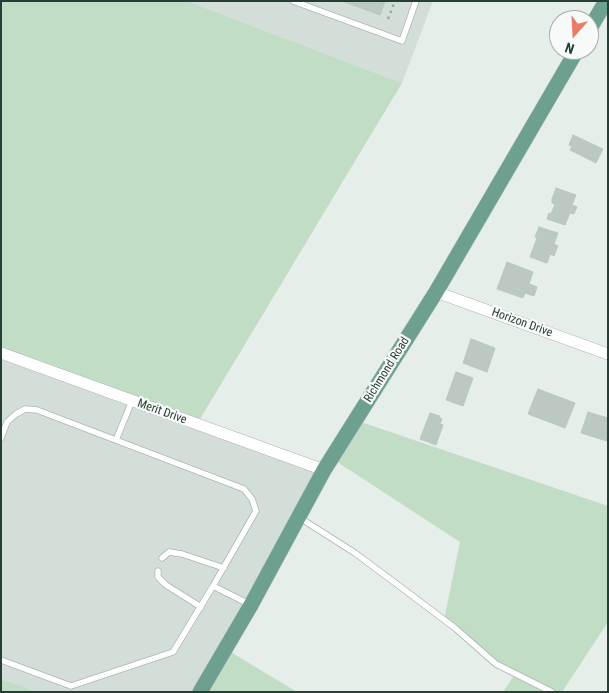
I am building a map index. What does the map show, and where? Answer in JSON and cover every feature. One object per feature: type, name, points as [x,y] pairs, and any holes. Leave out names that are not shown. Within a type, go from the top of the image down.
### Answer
[{"type":"main road","points":[[599,13],[606,1]]},
{"type":"main road","name":"Richmond Road","points":[[200,692],[251,605],[324,470],[436,292],[571,60]]},
{"type":"street","name":"Horizon Drive","points":[[436,292],[608,354]]},
{"type":"street","name":"Merit Drive","points":[[1,353],[324,470]]},
{"type":"lane","points":[[293,1],[402,41],[416,1]]},
{"type":"lane","points":[[116,440],[132,401]]},
{"type":"lane","points":[[1,438],[7,422],[16,414],[25,409],[37,410],[244,489],[252,499],[256,511],[214,586],[173,652],[71,686],[1,660]]},
{"type":"lane","points":[[298,517],[355,553],[455,628],[496,664],[552,692]]},
{"type":"lane","points":[[162,558],[169,552],[176,553],[224,568]]},
{"type":"lane","points":[[158,571],[158,577],[166,584],[201,607]]},
{"type":"lane","points":[[214,586],[251,605]]},
{"type":"path","points":[[388,19],[395,1]]},
{"type":"shaded area","points":[[187,1],[433,1],[402,83]]},
{"type":"shaded area","points":[[1,353],[324,470],[200,692],[37,692],[1,679]]},
{"type":"green space","points":[[1,1],[187,1],[402,83],[197,424],[1,353]]},
{"type":"green space","points":[[355,420],[608,506],[608,622],[562,692],[503,692],[515,674],[496,664],[444,620],[460,542],[331,458]]},
{"type":"green space","points":[[224,648],[297,692],[200,692]]},
{"type":"green space","points":[[1,679],[32,690],[37,692],[1,692]]},
{"type":"building","points":[[342,1],[385,1],[380,15]]},
{"type":"building","points":[[573,135],[603,149],[596,163],[570,150],[572,146],[569,145]]},
{"type":"building","points":[[556,188],[576,195],[572,205],[577,207],[574,214],[570,213],[565,225],[547,219],[555,204],[552,203],[552,199]]},
{"type":"building","points":[[539,227],[558,233],[554,244],[558,246],[554,256],[550,254],[547,263],[530,257]]},
{"type":"building","points":[[507,262],[533,272],[529,284],[537,287],[534,296],[525,293],[523,298],[497,289]]},
{"type":"building","points":[[471,339],[495,348],[487,372],[463,363]]},
{"type":"building","points":[[456,372],[473,378],[463,406],[446,400]]},
{"type":"building","points":[[538,389],[575,403],[565,428],[528,414]]},
{"type":"building","points":[[588,412],[608,418],[607,441],[581,433]]},
{"type":"building","points":[[430,413],[440,416],[439,418],[442,419],[440,424],[443,425],[436,445],[420,439]]}]
